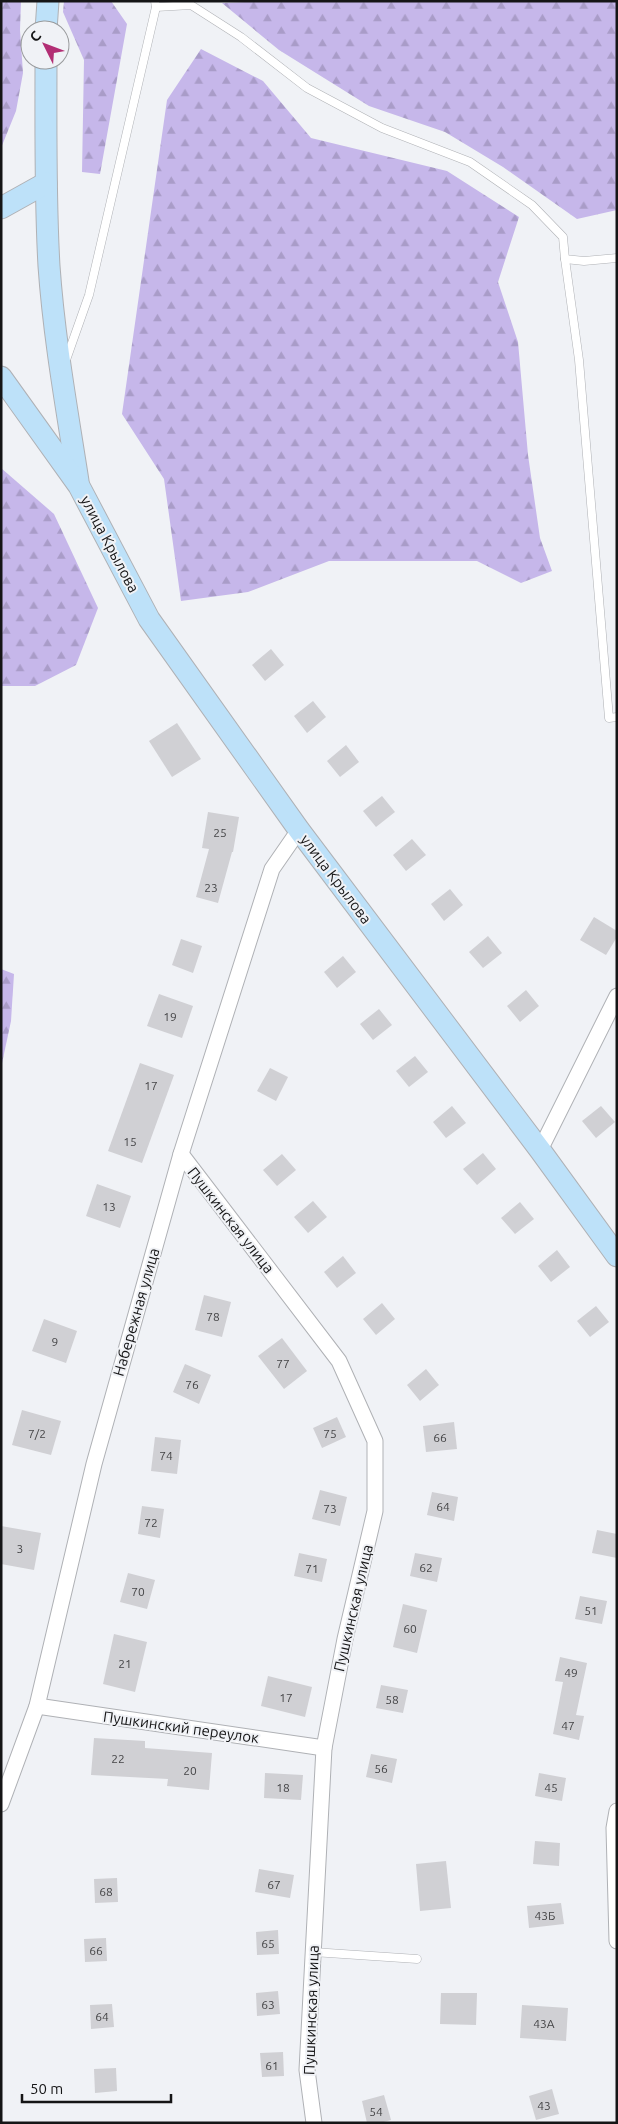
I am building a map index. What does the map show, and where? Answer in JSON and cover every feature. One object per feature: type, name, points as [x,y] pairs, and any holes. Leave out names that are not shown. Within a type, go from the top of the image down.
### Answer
[{"type":"main road","points":[[47,20],[48,1]]},
{"type":"main road","points":[[46,70],[46,183],[50,267],[61,373],[79,486]]},
{"type":"main road","points":[[1,208],[46,183]]},
{"type":"main road","points":[[1,378],[79,486]]},
{"type":"main road","name":"улица Крылова","points":[[79,486],[149,619],[298,830],[540,1150],[617,1256]]},
{"type":"street","name":"Набережная улица","points":[[1,1804],[37,1706],[94,1464],[180,1154],[272,869],[298,830]]},
{"type":"street","points":[[540,1150],[617,996]]},
{"type":"street","name":"Пушкинская улица","points":[[180,1154],[339,1361],[375,1441],[375,1511],[345,1639],[324,1748],[307,2070],[314,2123]]},
{"type":"street","name":"Пушкинский переулок","points":[[37,1706],[324,1748]]},
{"type":"street","points":[[617,1811],[614,1828],[617,1941]]},
{"type":"lane","points":[[61,373],[89,295],[155,4],[191,5],[241,37],[308,88],[382,128],[470,162],[532,205],[563,238],[579,360],[609,718],[617,717]]},
{"type":"lane","points":[[565,259],[584,261],[617,258]]},
{"type":"lane","points":[[313,1952],[417,1959]]},
{"type":"green space","points":[[1,1],[21,1],[20,70],[23,70],[23,73],[16,111],[1,148]]},
{"type":"green space","points":[[64,1],[111,1],[127,24],[100,174],[82,172],[84,60],[70,28],[70,20],[66,20],[63,12]]},
{"type":"green space","points":[[269,1],[617,1],[617,210],[577,219],[503,167],[445,132],[369,106],[279,50],[222,3]]},
{"type":"green space","points":[[201,49],[263,81],[311,138],[447,171],[519,217],[498,282],[518,342],[528,455],[540,538],[552,571],[521,583],[477,561],[329,561],[248,592],[181,601],[164,479],[122,414],[167,100]]},
{"type":"green space","points":[[1,468],[54,514],[98,608],[76,665],[35,686],[1,686]]},
{"type":"green space","points":[[1,969],[14,974],[11,1021],[1,1068]]},
{"type":"building","points":[[271,649],[284,665],[265,681],[252,665]]},
{"type":"building","points":[[313,701],[326,717],[307,733],[294,716]]},
{"type":"building","points":[[177,723],[201,759],[172,777],[149,741]]},
{"type":"building","points":[[346,745],[359,762],[340,777],[327,761]]},
{"type":"building","points":[[382,796],[395,812],[376,827],[363,811]]},
{"type":"building","points":[[208,812],[239,817],[233,852],[218,903],[196,897],[209,849],[202,848]]},
{"type":"building","points":[[412,839],[426,855],[406,871],[393,855]]},
{"type":"building","points":[[450,889],[463,905],[444,921],[431,904]]},
{"type":"building","points":[[594,917],[617,931],[617,937],[606,955],[580,940]]},
{"type":"building","points":[[488,936],[502,953],[483,968],[469,952]]},
{"type":"building","points":[[181,939],[202,946],[193,973],[172,965]]},
{"type":"building","points":[[343,956],[356,972],[337,988],[324,972]]},
{"type":"building","points":[[526,990],[539,1006],[520,1022],[507,1006]]},
{"type":"building","points":[[159,994],[193,1006],[182,1038],[147,1026]]},
{"type":"building","points":[[379,1009],[392,1025],[373,1040],[360,1024]]},
{"type":"building","points":[[415,1056],[428,1072],[409,1087],[396,1071]]},
{"type":"building","points":[[140,1063],[174,1075],[142,1163],[108,1151]]},
{"type":"building","points":[[270,1068],[288,1077],[276,1101],[257,1091]]},
{"type":"building","points":[[452,1106],[466,1123],[446,1138],[433,1122]]},
{"type":"building","points":[[601,1106],[615,1122],[596,1138],[582,1121]]},
{"type":"building","points":[[483,1153],[496,1169],[477,1185],[463,1169]]},
{"type":"building","points":[[282,1154],[296,1170],[277,1186],[263,1170]]},
{"type":"building","points":[[97,1184],[131,1196],[120,1228],[86,1216]]},
{"type":"building","points":[[313,1201],[327,1217],[308,1233],[294,1217]]},
{"type":"building","points":[[520,1202],[534,1219],[515,1234],[501,1218]]},
{"type":"building","points":[[557,1250],[570,1267],[551,1282],[538,1266]]},
{"type":"building","points":[[343,1256],[356,1273],[337,1288],[324,1272]]},
{"type":"building","points":[[204,1295],[231,1302],[222,1337],[195,1330]]},
{"type":"building","points":[[382,1303],[395,1319],[376,1335],[363,1319]]},
{"type":"building","points":[[596,1306],[609,1322],[590,1337],[577,1321]]},
{"type":"building","points":[[44,1319],[77,1331],[66,1363],[32,1351]]},
{"type":"building","points":[[282,1338],[307,1371],[284,1389],[258,1356]]},
{"type":"building","points":[[185,1364],[211,1375],[199,1404],[173,1392]]},
{"type":"building","points":[[426,1369],[439,1385],[420,1401],[407,1385]]},
{"type":"building","points":[[22,1410],[61,1421],[51,1455],[12,1445]]},
{"type":"building","points":[[337,1417],[346,1437],[322,1448],[313,1428]]},
{"type":"building","points":[[454,1422],[457,1449],[426,1452],[423,1426]]},
{"type":"building","points":[[155,1437],[181,1440],[177,1474],[151,1471]]},
{"type":"building","points":[[320,1490],[347,1497],[340,1526],[312,1519]]},
{"type":"building","points":[[432,1492],[458,1497],[454,1521],[427,1515]]},
{"type":"building","points":[[142,1506],[164,1509],[160,1538],[138,1534]]},
{"type":"building","points":[[1,1526],[41,1533],[34,1570],[1,1564]]},
{"type":"building","points":[[597,1530],[617,1534],[617,1558],[592,1553]]},
{"type":"building","points":[[299,1553],[327,1559],[322,1582],[294,1576]]},
{"type":"building","points":[[415,1553],[442,1558],[437,1582],[410,1576]]},
{"type":"building","points":[[128,1573],[155,1580],[147,1609],[120,1602]]},
{"type":"building","points":[[580,1596],[607,1601],[602,1624],[575,1619]]},
{"type":"building","points":[[403,1604],[427,1610],[417,1653],[393,1647]]},
{"type":"building","points":[[114,1634],[147,1642],[135,1692],[103,1684]]},
{"type":"building","points":[[560,1657],[587,1663],[576,1715],[584,1716],[579,1740],[553,1734],[563,1682],[555,1681]]},
{"type":"building","points":[[268,1676],[312,1687],[305,1717],[261,1706]]},
{"type":"building","points":[[381,1685],[408,1690],[403,1713],[376,1708]]},
{"type":"building","points":[[94,1738],[145,1741],[145,1748],[212,1753],[209,1790],[167,1786],[168,1779],[91,1775]]},
{"type":"building","points":[[371,1754],[397,1759],[392,1783],[366,1777]]},
{"type":"building","points":[[265,1773],[303,1775],[301,1800],[264,1798]]},
{"type":"building","points":[[539,1773],[566,1778],[562,1801],[535,1796]]},
{"type":"building","points":[[535,1841],[560,1843],[559,1866],[533,1864]]},
{"type":"building","points":[[446,1861],[451,1908],[420,1911],[416,1864]]},
{"type":"building","points":[[259,1869],[294,1875],[290,1898],[255,1892]]},
{"type":"building","points":[[117,1878],[118,1902],[95,1903],[94,1879]]},
{"type":"building","points":[[561,1903],[564,1924],[529,1928],[527,1906]]},
{"type":"building","points":[[278,1930],[279,1954],[257,1955],[256,1932]]},
{"type":"building","points":[[106,1938],[107,1961],[85,1962],[84,1939]]},
{"type":"building","points":[[278,1991],[280,2014],[257,2016],[256,1993]]},
{"type":"building","points":[[441,1993],[477,1993],[476,2025],[440,2024]]},
{"type":"building","points":[[112,2004],[114,2027],[91,2029],[90,2005]]},
{"type":"building","points":[[522,2005],[568,2008],[566,2041],[520,2038]]},
{"type":"building","points":[[283,2052],[284,2076],[262,2077],[260,2053]]},
{"type":"building","points":[[116,2068],[117,2091],[95,2093],[94,2069]]},
{"type":"building","points":[[552,2089],[559,2114],[536,2120],[529,2096]]},
{"type":"building","points":[[384,2095],[391,2120],[380,2123],[367,2123],[362,2101]]}]
